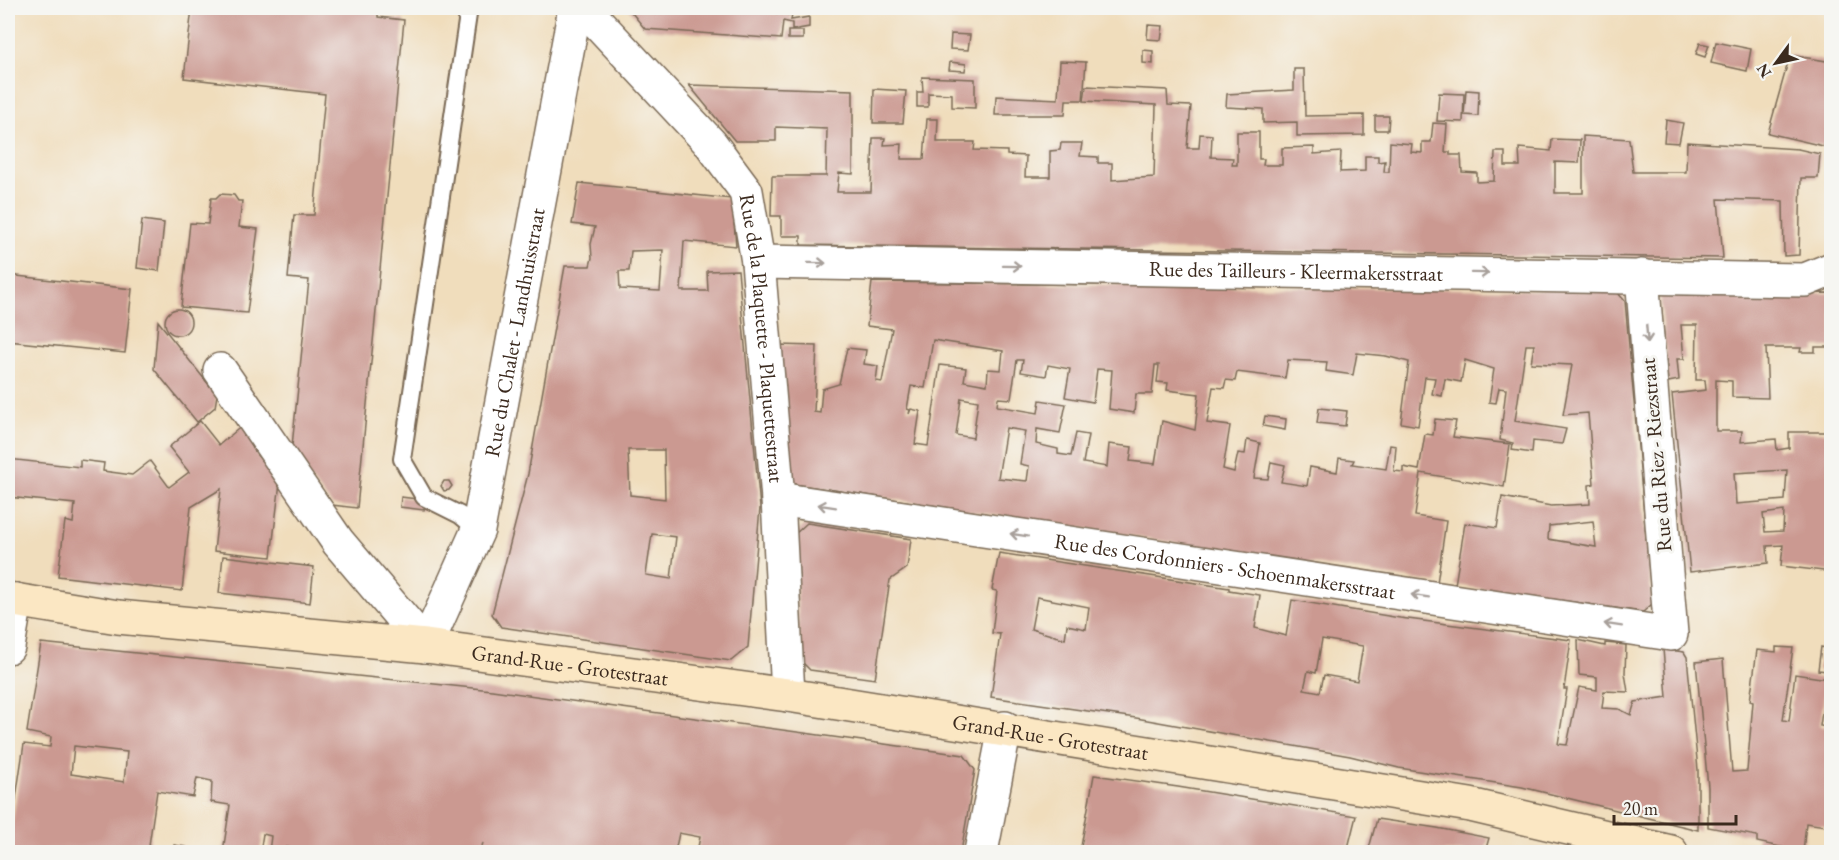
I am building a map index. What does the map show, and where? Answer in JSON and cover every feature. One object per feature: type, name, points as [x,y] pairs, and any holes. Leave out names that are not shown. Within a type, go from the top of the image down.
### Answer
[{"type":"main road","name":"Grand-Rue - Grotestraat","points":[[11,600],[118,617],[426,646],[788,695],[1005,728],[1470,805],[1671,852]]},
{"type":"street","name":"Rue du Chalet - Landhuisstraat","points":[[426,646],[478,530],[575,8]]},
{"type":"street","name":"Rue de la Plaquette - Plaquettestraat","points":[[584,8],[711,144],[746,191],[758,262],[778,499],[788,695]]},
{"type":"street","name":"Rue des Tailleurs - Kleermakersstraat","points":[[758,262],[1805,280],[1832,269]]},
{"type":"street","name":"Rue du Riez - Riezstraat","points":[[1642,276],[1671,634]]},
{"type":"street","points":[[220,370],[236,397],[287,465],[338,542],[426,646]]},
{"type":"street","name":"Rue des Cordonniers - Schoenmakersstraat","points":[[778,499],[1671,634]]},
{"type":"street","points":[[8,647],[11,600]]},
{"type":"street","points":[[981,852],[1005,728]]},
{"type":"lane","points":[[469,8],[402,459],[424,497],[460,515],[478,530]]},
{"type":"building","points":[[192,8],[378,8],[378,17],[404,20],[357,508],[332,505],[291,456],[309,280],[288,278],[294,215],[314,215],[325,94],[184,78]]},
{"type":"building","points":[[628,8],[752,8],[752,11],[792,15],[791,20],[809,17],[809,27],[792,30],[792,23],[783,21],[781,39],[645,29]]},
{"type":"building","points":[[1148,25],[1163,26],[1161,40],[1147,39]]},
{"type":"building","points":[[788,31],[803,31],[803,39],[788,39]]},
{"type":"building","points":[[951,34],[970,35],[968,50],[950,49]]},
{"type":"building","points":[[1716,42],[1751,49],[1747,71],[1711,63]]},
{"type":"building","points":[[1700,43],[1709,45],[1705,57],[1696,54]]},
{"type":"building","points":[[1143,50],[1153,51],[1153,64],[1143,63]]},
{"type":"building","points":[[1790,55],[1832,62],[1832,148],[1768,133]]},
{"type":"building","points":[[1060,61],[1086,62],[1083,100],[1066,100],[1065,115],[995,115],[996,96],[1058,99]]},
{"type":"building","points":[[950,62],[966,64],[965,71],[949,70]]},
{"type":"building","points":[[1294,69],[1304,69],[1305,116],[1364,115],[1364,135],[1297,136],[1297,122],[1263,123],[1263,109],[1226,107],[1227,94],[1294,90]]},
{"type":"building","points":[[922,77],[975,79],[975,108],[952,107],[952,94],[928,93],[928,107],[917,107],[917,92],[923,92]]},
{"type":"building","points":[[689,85],[853,90],[853,174],[839,173],[837,192],[871,192],[873,138],[885,138],[884,145],[902,144],[901,159],[924,159],[927,119],[938,119],[937,142],[975,142],[974,150],[1007,151],[1007,155],[1026,156],[1025,177],[1050,177],[1050,151],[1060,150],[1061,143],[1082,143],[1080,156],[1098,157],[1098,163],[1112,163],[1112,180],[1154,177],[1156,105],[1084,101],[1086,86],[1167,90],[1168,105],[1191,106],[1187,148],[1199,148],[1200,134],[1212,135],[1211,157],[1233,158],[1232,165],[1237,165],[1237,132],[1259,132],[1259,159],[1264,159],[1263,165],[1282,165],[1282,148],[1314,147],[1314,154],[1341,152],[1340,172],[1365,171],[1365,156],[1378,156],[1378,162],[1385,161],[1384,172],[1389,172],[1390,142],[1412,144],[1411,152],[1422,153],[1422,142],[1431,142],[1433,123],[1447,124],[1445,152],[1450,152],[1450,155],[1461,155],[1462,172],[1477,173],[1477,182],[1494,181],[1495,152],[1505,152],[1505,166],[1520,166],[1519,148],[1551,151],[1552,139],[1580,140],[1579,163],[1555,162],[1555,193],[1583,193],[1583,136],[1629,139],[1633,172],[1686,172],[1687,142],[1798,149],[1820,154],[1818,178],[1801,178],[1799,255],[1784,256],[1783,201],[1718,199],[1723,258],[801,245],[801,236],[781,236],[781,216],[771,216],[772,176],[826,176],[827,129],[776,127],[776,141],[735,141]]},
{"type":"building","points":[[874,89],[906,91],[903,123],[873,123]]},
{"type":"building","points":[[1466,90],[1479,91],[1478,116],[1464,115]]},
{"type":"building","points":[[1439,93],[1464,94],[1463,122],[1437,121]]},
{"type":"building","points":[[1375,116],[1389,116],[1388,130],[1375,130]]},
{"type":"building","points":[[1666,120],[1683,123],[1679,143],[1664,142]]},
{"type":"building","points":[[579,183],[732,199],[736,246],[684,241],[681,291],[708,291],[707,271],[738,270],[760,508],[748,647],[731,661],[501,627],[492,614],[528,474],[565,266],[590,266],[592,258],[591,244],[595,227],[572,224]],"holes":[[[663,250],[660,291],[620,289],[619,271],[629,271],[631,251]],[[628,450],[664,450],[665,499],[630,495]],[[652,534],[676,537],[671,579],[646,575]]]},
{"type":"building","points":[[220,194],[234,195],[238,201],[242,201],[239,227],[258,229],[247,313],[181,307],[190,223],[208,224],[211,198],[216,198]]},
{"type":"building","points":[[142,220],[164,223],[159,271],[137,268]]},
{"type":"building","points":[[8,275],[132,289],[125,353],[8,341]]},
{"type":"building","points":[[872,282],[1616,291],[1625,301],[1652,604],[1643,612],[1455,585],[1465,523],[1497,528],[1502,497],[1551,506],[1590,504],[1589,485],[1594,484],[1588,413],[1563,415],[1572,365],[1531,363],[1534,345],[1526,345],[1515,421],[1566,429],[1562,444],[1533,441],[1532,453],[1512,450],[1513,443],[1500,440],[1506,389],[1499,388],[1496,403],[1489,402],[1494,369],[1465,360],[1461,382],[1445,379],[1442,396],[1432,394],[1435,378],[1425,377],[1418,426],[1401,423],[1409,362],[1386,356],[1357,353],[1353,375],[1326,371],[1327,362],[1288,360],[1285,378],[1237,372],[1235,381],[1226,380],[1224,388],[1213,387],[1207,423],[1230,426],[1223,469],[1234,472],[1238,453],[1245,454],[1247,440],[1260,443],[1254,478],[1268,479],[1271,462],[1285,465],[1281,482],[1307,486],[1310,467],[1337,472],[1339,458],[1354,460],[1352,464],[1386,469],[1390,445],[1396,446],[1394,471],[1403,472],[1403,467],[1419,470],[1425,434],[1433,435],[1435,419],[1456,421],[1453,437],[1510,444],[1504,487],[1421,473],[1415,516],[1446,521],[1437,583],[794,484],[787,476],[778,345],[817,346],[814,412],[820,413],[822,389],[839,384],[847,348],[866,350],[864,364],[878,366],[876,381],[882,382],[892,329],[867,326]],"holes":[[[933,340],[1003,351],[1001,370],[988,369],[987,385],[964,381],[966,368],[940,365],[928,446],[915,444],[920,411],[911,409],[909,414],[910,410],[907,409],[911,386],[925,388]],[[1017,360],[1023,360],[1021,372],[1046,376],[1048,365],[1070,369],[1065,397],[1093,402],[1097,369],[1112,370],[1109,409],[1134,413],[1136,394],[1152,394],[1155,365],[1159,365],[1157,382],[1168,383],[1167,390],[1199,394],[1195,430],[1162,421],[1155,464],[1130,461],[1132,447],[1109,444],[1107,467],[1083,463],[1088,435],[1076,433],[1071,456],[1058,454],[1058,449],[1036,444],[1037,429],[1060,433],[1066,404],[1040,400],[1038,413],[997,406],[998,398],[1011,399]],[[961,398],[978,401],[973,438],[956,435]],[[1006,428],[1025,431],[1020,464],[1029,466],[1027,481],[998,478]],[[1593,521],[1596,547],[1548,539],[1549,526]]]},
{"type":"building","points":[[1832,293],[1832,347],[1815,347],[1815,352],[1800,352],[1801,348],[1766,348],[1768,398],[1732,397],[1732,381],[1716,380],[1716,431],[1742,431],[1741,442],[1776,439],[1777,450],[1789,448],[1789,432],[1832,432],[1832,572],[1781,566],[1783,545],[1767,546],[1768,563],[1690,572],[1672,394],[1706,390],[1705,380],[1696,380],[1697,325],[1681,325],[1684,359],[1677,359],[1679,380],[1668,382],[1660,294]],"holes":[[[1787,470],[1785,500],[1736,504],[1734,473]],[[1784,511],[1783,531],[1765,532],[1763,514]]]},
{"type":"building","points":[[178,309],[187,313],[191,322],[187,331],[178,335],[169,331],[165,322],[169,313]]},
{"type":"building","points":[[158,321],[217,395],[215,407],[197,422],[154,369]]},
{"type":"building","points":[[1319,408],[1347,411],[1345,426],[1317,423]]},
{"type":"building","points":[[1265,416],[1286,419],[1285,430],[1263,426]]},
{"type":"building","points":[[200,421],[219,445],[243,425],[262,450],[257,455],[280,482],[271,557],[214,551],[221,489],[191,507],[182,591],[58,576],[65,521],[73,523],[75,504],[8,497],[8,459],[80,467],[80,460],[104,463],[103,471],[132,475],[150,461],[169,487],[189,472],[169,447]]},
{"type":"building","points":[[444,481],[449,481],[452,486],[449,490],[444,491],[441,486]]},
{"type":"building","points":[[401,497],[425,500],[424,510],[400,507]]},
{"type":"building","points":[[807,523],[911,539],[907,568],[890,580],[875,679],[810,670],[801,661],[793,536]]},
{"type":"building","points":[[999,553],[1229,588],[1229,590],[1260,595],[1255,628],[1286,636],[1292,600],[1400,618],[1571,640],[1564,689],[1567,689],[1558,744],[1567,745],[1579,687],[1597,690],[1597,677],[1579,675],[1578,640],[1605,646],[1605,643],[1626,645],[1625,673],[1628,692],[1604,691],[1602,708],[1619,709],[1631,715],[1635,702],[1667,697],[1663,649],[1684,652],[1687,657],[1698,770],[1698,830],[1522,787],[1399,768],[1350,756],[1136,718],[991,697],[1000,634],[992,633],[997,591],[992,590]],"holes":[[[1037,597],[1089,607],[1086,629],[1067,625],[1065,639],[1031,629]],[[1322,639],[1363,646],[1357,681],[1324,675],[1320,692],[1304,689],[1308,671],[1316,673]]]},
{"type":"building","points":[[223,556],[314,567],[310,603],[219,593]]},
{"type":"building","points":[[41,643],[492,690],[964,755],[975,770],[961,852],[872,852],[855,849],[855,852],[697,852],[700,837],[679,833],[675,852],[407,852],[396,850],[395,852],[360,852],[339,849],[338,852],[310,852],[286,847],[285,852],[269,852],[271,836],[263,834],[260,852],[223,852],[230,805],[211,802],[212,781],[197,778],[193,797],[157,791],[148,852],[8,852],[24,744],[50,747],[51,737],[27,732]],"holes":[[[74,746],[127,752],[124,782],[71,774]]]},
{"type":"building","points":[[1776,647],[1793,648],[1783,720],[1789,721],[1795,674],[1827,679],[1820,726],[1832,728],[1832,827],[1806,823],[1803,852],[1757,842],[1757,836],[1708,827],[1708,787],[1696,662],[1723,659],[1732,772],[1747,771],[1753,702],[1750,701],[1757,650],[1776,652]]},
{"type":"building","points":[[1821,647],[1831,649],[1827,671],[1818,670]]},
{"type":"building","points":[[1094,775],[1356,816],[1347,852],[1080,852]]},
{"type":"building","points":[[1377,819],[1489,838],[1485,852],[1368,852]]},
{"type":"building","points":[[174,845],[186,847],[185,852],[173,852]]}]
